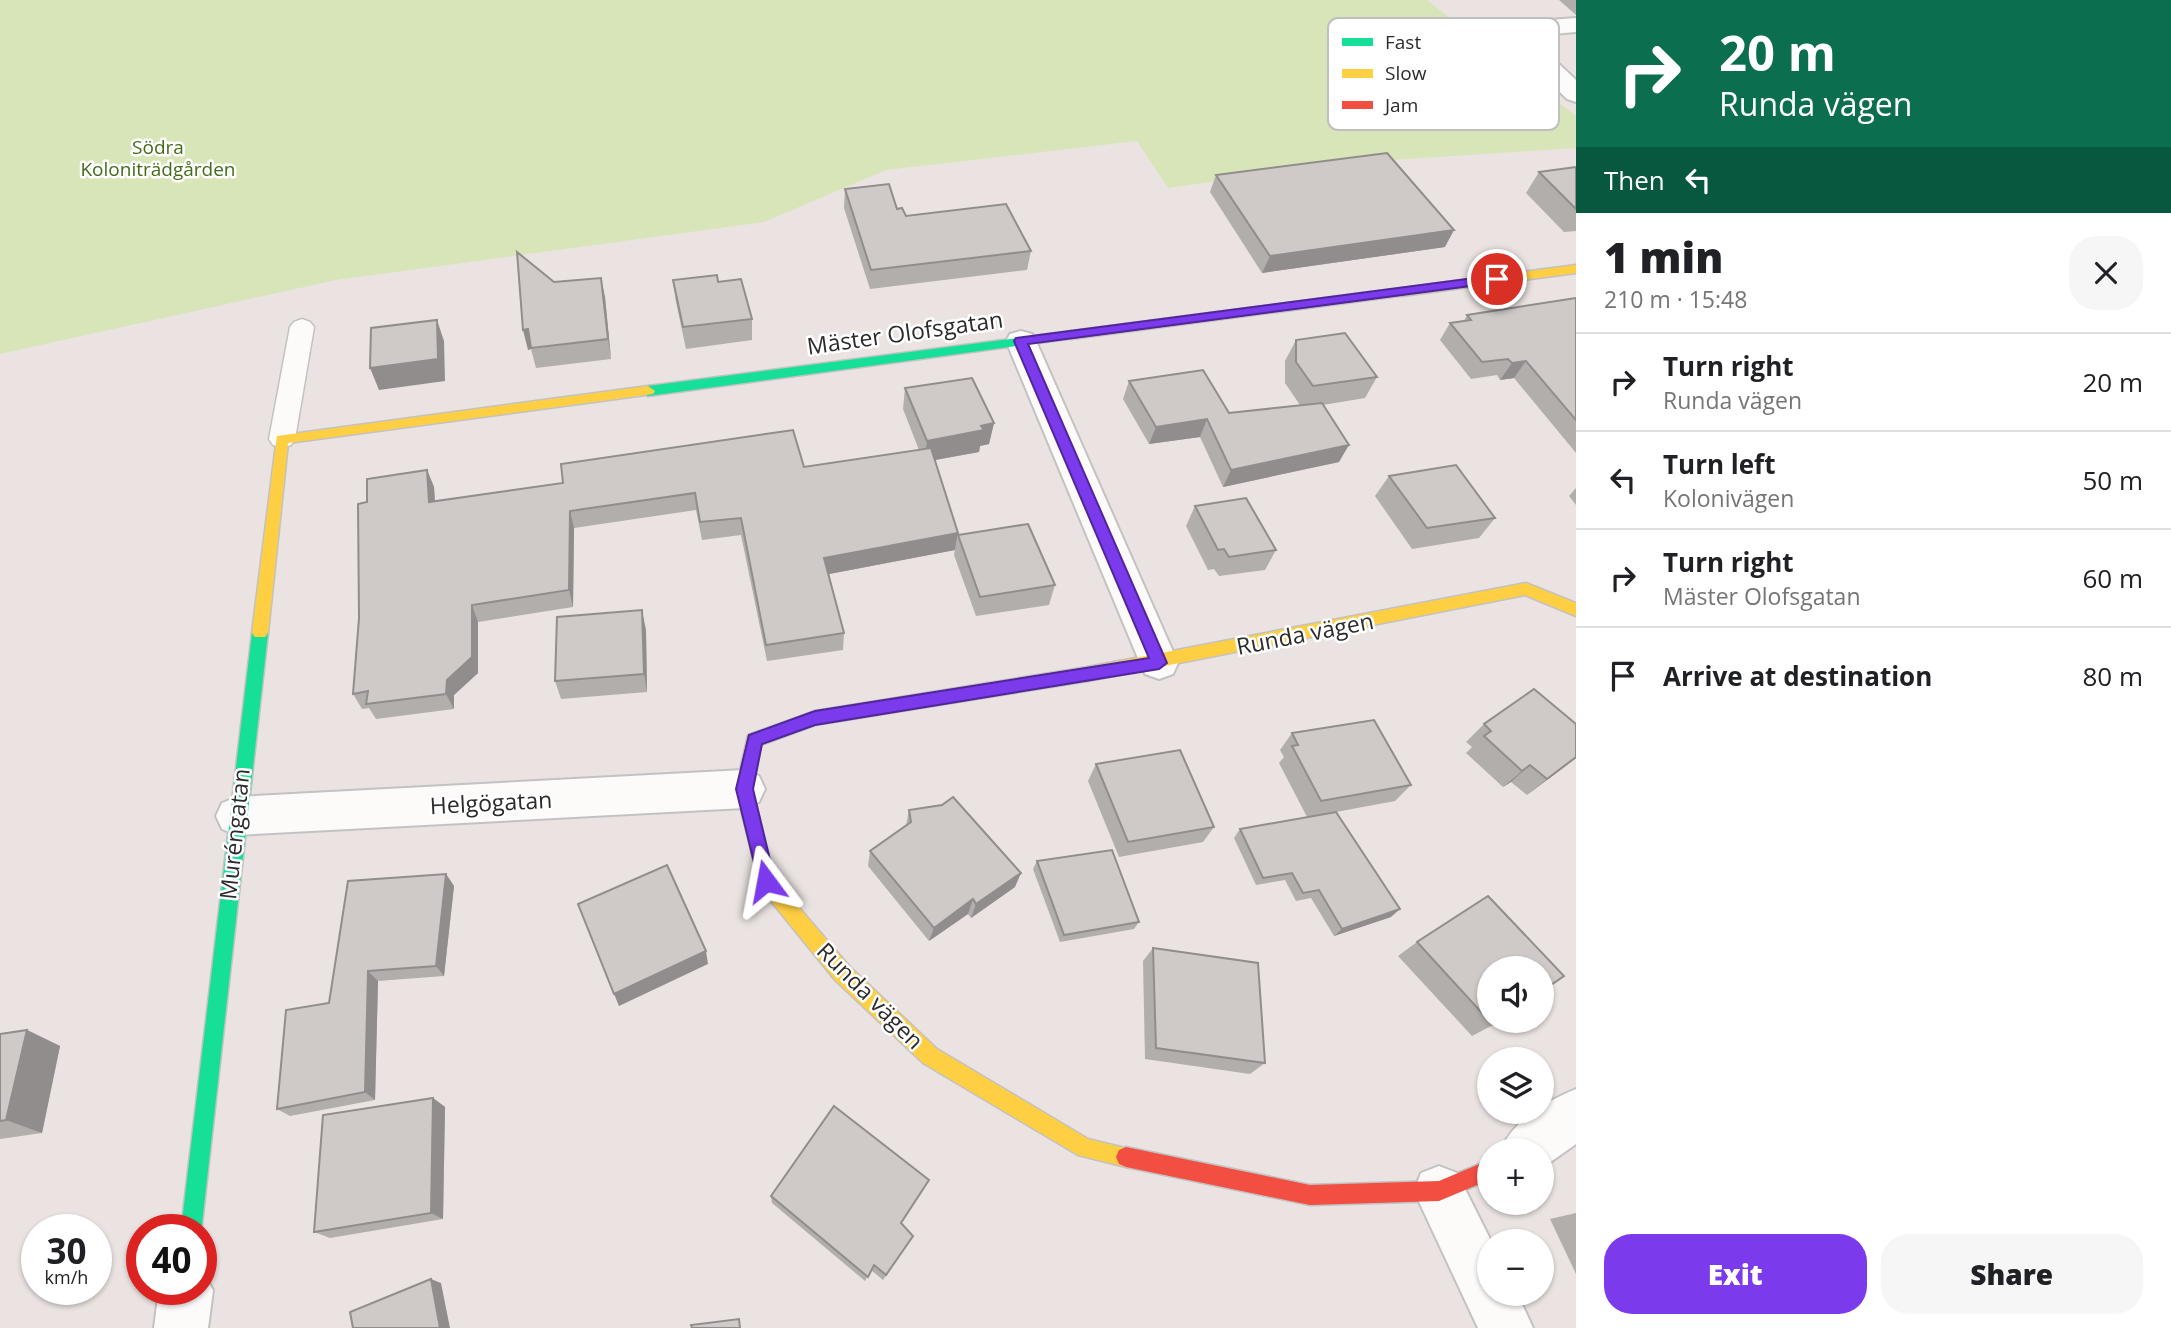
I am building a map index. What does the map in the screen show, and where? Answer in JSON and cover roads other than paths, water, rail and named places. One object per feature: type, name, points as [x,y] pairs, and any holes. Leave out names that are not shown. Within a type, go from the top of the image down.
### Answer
[{"type":"street","points":[[1559,78],[1576,94]]},
{"type":"street","name":"Mäster Olofsgatan","points":[[282,439],[1576,269]]},
{"type":"street","points":[[1021,341],[1159,663]]},
{"type":"street","name":"Muréngatan","points":[[194,1214],[282,439]]},
{"type":"street","name":"Runda vägen","points":[[1477,1175],[1438,1191],[1310,1195],[1084,1148],[930,1056],[842,974],[766,881],[744,789],[754,740],[815,718],[1159,663],[1525,589],[1576,610]]},
{"type":"street","name":"Helgögatan","points":[[237,816],[744,789]]},
{"type":"street","points":[[1543,1138],[1576,1114]]},
{"type":"street","points":[[1438,1191],[1506,1328]]},
{"type":"street","points":[[181,1328],[184,1305]]},
{"type":"lane","points":[[282,439],[302,327]]},
{"type":"park label","name":"Södra Koloniträdgården","points":[[158,158]]}]
